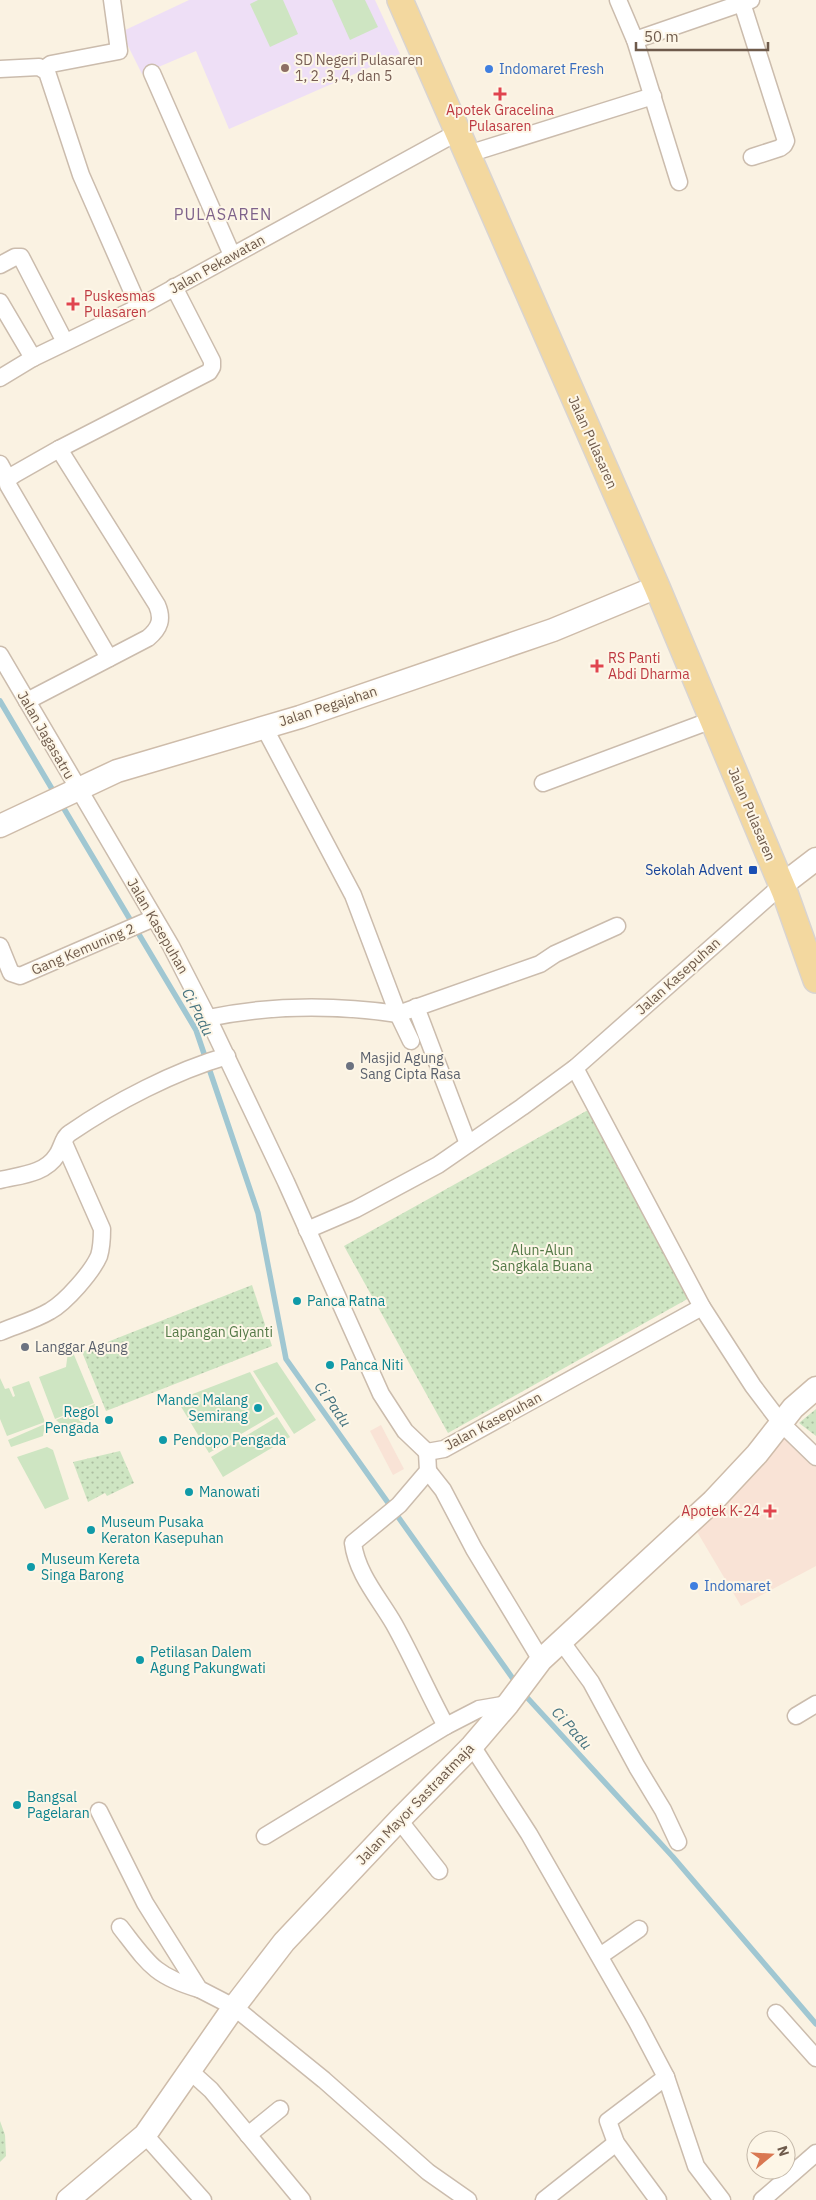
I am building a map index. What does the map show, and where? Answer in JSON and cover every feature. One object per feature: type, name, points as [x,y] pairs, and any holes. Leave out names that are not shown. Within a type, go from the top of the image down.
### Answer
[{"type":"main road","name":"Jalan Pulasaren","points":[[400,0],[657,587],[782,885],[816,980]]},
{"type":"street","points":[[44,69],[51,64],[119,51],[112,0]]},
{"type":"street","points":[[618,0],[635,40],[680,182]]},
{"type":"street","points":[[635,40],[747,2],[786,141],[780,148],[752,157]]},
{"type":"street","points":[[0,69],[39,67],[44,69],[49,76],[81,175],[139,307]]},
{"type":"street","points":[[152,73],[232,255]]},
{"type":"street","name":"Jalan Pekawatan","points":[[0,378],[33,358],[139,307],[232,255],[463,143],[654,96]]},
{"type":"street","points":[[0,264],[14,257],[21,257],[65,342]]},
{"type":"street","points":[[8,479],[59,449],[206,374],[212,368],[212,361],[174,287]]},
{"type":"street","points":[[0,302],[33,358]]},
{"type":"street","points":[[27,701],[148,638],[160,626],[161,614],[157,605],[59,449]]},
{"type":"street","points":[[0,464],[8,479],[8,486],[109,658]]},
{"type":"street","name":"Jalan Pegajahan","points":[[0,826],[117,771],[264,727],[553,630],[657,587]]},
{"type":"street","name":"Jalan Jagasatru","points":[[0,656],[27,701],[64,795]]},
{"type":"street","points":[[542,783],[712,720]]},
{"type":"street","points":[[264,727],[353,895],[398,1014],[411,1041]]},
{"type":"street","name":"Jalan Kasepuhan","points":[[64,795],[208,1018],[221,1058],[307,1230],[381,1394],[405,1431],[427,1452],[444,1449],[702,1306]]},
{"type":"street","points":[[782,885],[816,859]]},
{"type":"street","name":"Jalan Kasepuhan","points":[[307,1230],[356,1209],[438,1165],[575,1068],[782,885]]},
{"type":"street","name":"Gang Kemuning 2","points":[[0,946],[11,973],[20,976],[145,922]]},
{"type":"street","points":[[208,1018],[244,1011],[275,1008],[373,1010],[398,1014],[540,964],[555,954],[616,926]]},
{"type":"street","points":[[416,1008],[468,1144]]},
{"type":"street","points":[[0,1180],[38,1172],[50,1164],[69,1133],[175,1075],[221,1058]]},
{"type":"street","points":[[575,1068],[702,1306],[753,1386],[781,1423],[816,1457]]},
{"type":"street","points":[[0,1332],[51,1310],[59,1304],[74,1290],[98,1258],[102,1244],[102,1229],[64,1143]]},
{"type":"street","name":"Jalan Mayor Sastraatmaja","points":[[68,2200],[145,2135],[234,2007],[284,1942],[472,1746],[508,1704],[536,1666],[713,1501],[756,1454],[793,1408],[816,1388]]},
{"type":"street","points":[[427,1452],[428,1471],[443,1490],[536,1666]]},
{"type":"street","points":[[428,1471],[393,1509],[353,1543],[357,1561],[395,1626],[446,1726]]},
{"type":"street","points":[[561,1641],[591,1682],[636,1767],[663,1810],[678,1842]]},
{"type":"street","points":[[265,1836],[446,1726],[479,1709],[508,1704]]},
{"type":"street","points":[[796,1716],[816,1704]]},
{"type":"street","points":[[472,1746],[528,1834],[600,1956],[666,2077],[696,2166],[722,2200]]},
{"type":"street","points":[[99,1811],[145,1903],[199,1989]]},
{"type":"street","points":[[399,1820],[439,1871]]},
{"type":"street","points":[[120,1927],[146,1960],[164,1976],[199,1989],[234,2007],[324,2080],[428,2172],[468,2200]]},
{"type":"street","points":[[600,1956],[639,1930]]},
{"type":"street","points":[[776,2013],[816,2058]]},
{"type":"street","points":[[190,2071],[211,2090],[302,2200]]},
{"type":"street","points":[[658,2200],[616,2143],[608,2121],[666,2077]]},
{"type":"street","points":[[248,2135],[280,2109]]},
{"type":"street","points":[[145,2135],[203,2200]]},
{"type":"street","points":[[544,2200],[616,2143]]},
{"type":"street","points":[[762,2200],[816,2153]]},
{"type":"shaded area","name":"SD Negeri Pulasaren 1, 2 ,3, 4, dan 5","points":[[189,0],[375,0],[400,54],[229,129],[196,51],[142,74],[121,32]]},
{"type":"shaded area","points":[[381,1425],[404,1469],[393,1475],[370,1431]]},
{"type":"shaded area","points":[[784,1433],[816,1464],[816,1566],[741,1606],[696,1530]]},
{"type":"green space","points":[[258,0],[283,0],[298,34],[270,47],[250,4]]},
{"type":"green space","points":[[332,0],[365,0],[378,27],[350,40]]},
{"type":"green space","name":"Alun-Alun Sangkala Buana","points":[[588,1110],[691,1297],[448,1433],[344,1246]]},
{"type":"green space","name":"Lapangan Giyanti","points":[[252,1285],[272,1346],[106,1411],[82,1352]]},
{"type":"green space","points":[[72,1350],[94,1403],[55,1419],[39,1377],[66,1367],[68,1352]]},
{"type":"green space","points":[[277,1362],[316,1420],[294,1434],[253,1371]]},
{"type":"green space","points":[[250,1372],[275,1414],[209,1453],[177,1400]]},
{"type":"green space","points":[[0,1378],[5,1389],[9,1388],[13,1397],[15,1396],[12,1387],[29,1381],[45,1422],[7,1436],[0,1419]]},
{"type":"green space","points":[[95,1404],[100,1416],[66,1429],[56,1420]]},
{"type":"green space","points":[[816,1409],[816,1436],[799,1423]]},
{"type":"green space","points":[[277,1417],[290,1437],[223,1477],[211,1457]]},
{"type":"green space","points":[[45,1424],[43,1436],[11,1447],[8,1440]]},
{"type":"green space","points":[[47,1447],[53,1450],[69,1499],[45,1509],[17,1457]]},
{"type":"green space","points":[[120,1451],[134,1483],[107,1496],[105,1493],[88,1502],[73,1462]]},
{"type":"green space","points":[[0,2121],[5,2135],[6,2156],[0,2162]]},
{"type":"waterway","name":"Ci Padu","points":[[0,701],[55,794]]},
{"type":"waterway","name":"Ci Padu","points":[[60,802],[196,1030],[258,1213],[286,1359],[516,1683]]},
{"type":"waterway","name":"Ci Padu","points":[[523,1693],[673,1857],[816,2024]]},
{"type":"place","name":"SD Negeri Pulasaren 1, 2 ,3, 4, dan 5","points":[[285,68]]},
{"type":"place","name":"Indomaret Fresh","points":[[489,69]]},
{"type":"place","name":"Apotek Gracelina Pulasaren","points":[[500,94]]},
{"type":"place","name":"Puskesmas Pulasaren","points":[[73,304]]},
{"type":"place","name":"RS Panti Abdi Dharma","points":[[597,666]]},
{"type":"place","name":"Sekolah Advent","points":[[753,870]]},
{"type":"place","name":"Masjid Agung Sang Cipta Rasa","points":[[350,1066]]},
{"type":"place","name":"Panca Ratna","points":[[297,1301]]},
{"type":"place","name":"Langgar Agung","points":[[25,1347]]},
{"type":"place","name":"Panca Niti","points":[[330,1365]]},
{"type":"place","name":"Mande Malang Semirang","points":[[258,1408]]},
{"type":"place","name":"Regol Pengada","points":[[109,1420]]},
{"type":"place","name":"Pendopo Pengada","points":[[163,1440]]},
{"type":"place","name":"Manowati","points":[[189,1492]]},
{"type":"place","name":"Apotek K-24","points":[[770,1511]]},
{"type":"place","name":"Museum Pusaka Keraton Kasepuhan","points":[[91,1530]]},
{"type":"place","name":"Museum Kereta Singa Barong","points":[[31,1567]]},
{"type":"place","name":"Indomaret","points":[[694,1586]]},
{"type":"place","name":"Petilasan Dalem Agung Pakungwati","points":[[140,1660]]},
{"type":"place","name":"Bangsal Pagelaran","points":[[17,1805]]},
{"type":"district","name":"PULASAREN","points":[[223,214]]}]
